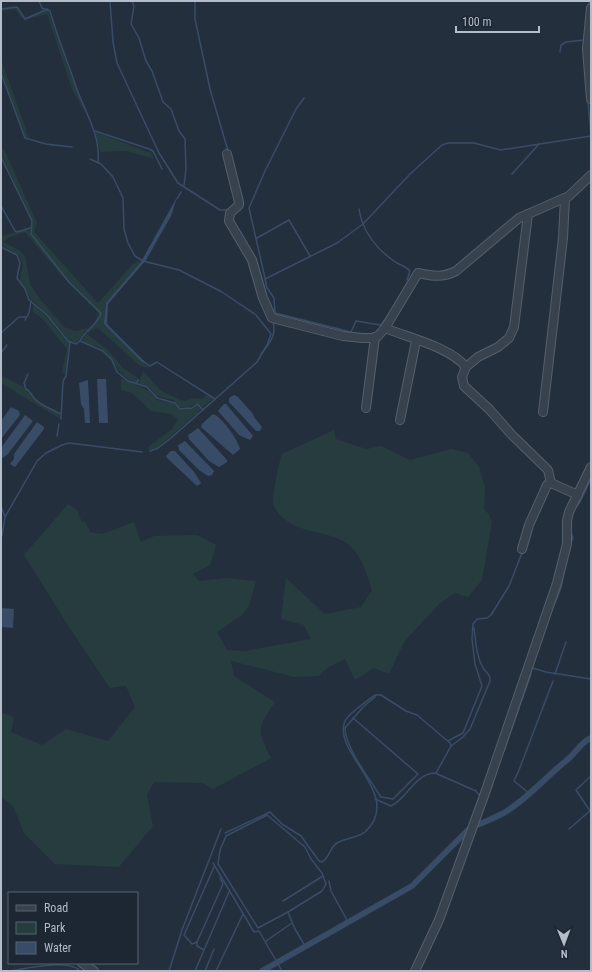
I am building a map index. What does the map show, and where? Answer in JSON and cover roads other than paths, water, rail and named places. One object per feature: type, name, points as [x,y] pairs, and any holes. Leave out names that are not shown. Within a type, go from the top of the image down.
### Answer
[{"type":"street","points":[[591,8],[587,42],[591,99]]},
{"type":"street","points":[[227,154],[239,202],[239,206],[230,213],[229,221],[252,260],[262,298],[272,318],[343,336],[362,338],[375,337],[385,328],[418,273],[432,276],[447,276],[456,271],[504,230],[528,214],[565,198],[591,175]]},
{"type":"street","points":[[543,412],[563,238],[565,198]]},
{"type":"street","points":[[522,549],[544,490],[551,483],[551,477],[548,470],[527,451],[489,409],[464,386],[462,377],[466,367],[478,357],[498,347],[509,338],[514,327],[528,214]]},
{"type":"street","points":[[385,328],[450,354],[461,360],[466,367]]},
{"type":"street","points":[[366,408],[375,337]]},
{"type":"street","points":[[400,420],[416,341]]},
{"type":"street","points":[[415,971],[439,920],[557,583],[567,544],[567,522],[569,512],[591,467]]},
{"type":"street","points":[[551,483],[578,495]]},
{"type":"street","points":[[84,964],[94,971]]},
{"type":"water","points":[[177,197],[171,216],[146,260],[108,304],[107,324],[144,361],[143,363],[105,325],[106,303],[141,262]]},
{"type":"water","points":[[97,379],[106,379],[108,423],[99,423]]},
{"type":"water","points":[[88,380],[90,423],[85,423],[79,383]]},
{"type":"water","points":[[234,395],[238,397],[253,414],[262,427],[260,431],[256,431],[229,402],[229,398]]},
{"type":"water","points":[[224,404],[226,404],[253,436],[250,440],[239,435],[218,411]]},
{"type":"water","points":[[11,407],[19,411],[20,415],[1,439],[1,421]]},
{"type":"water","points":[[213,414],[221,419],[239,445],[240,449],[233,455],[201,427],[202,424]]},
{"type":"water","points":[[25,415],[33,421],[8,454],[1,459],[1,448]]},
{"type":"water","points":[[37,422],[44,427],[44,429],[15,467],[10,464],[14,459],[14,454]]},
{"type":"water","points":[[198,428],[227,460],[227,462],[219,467],[209,461],[189,439],[188,435]]},
{"type":"water","points":[[185,441],[214,471],[212,475],[208,476],[199,470],[179,450],[178,445]]},
{"type":"water","points":[[171,451],[175,451],[194,472],[201,483],[197,486],[167,458],[166,456]]},
{"type":"water","points":[[1,608],[14,609],[13,628],[1,627]]},
{"type":"waterway","points":[[39,1],[42,8],[50,11],[75,84],[91,123],[97,142],[98,163]]},
{"type":"waterway","points":[[110,1],[113,42],[117,63],[159,153],[178,183],[220,210],[228,210]]},
{"type":"waterway","points":[[132,1],[134,6],[131,24],[139,38],[146,61],[152,71],[163,102],[171,109],[179,131],[185,139],[186,169],[184,185]]},
{"type":"waterway","points":[[195,1],[195,19],[210,89],[228,151]]},
{"type":"waterway","points":[[589,1],[589,6]]},
{"type":"waterway","points":[[1,9],[17,7],[25,19],[48,9]]},
{"type":"waterway","points":[[584,39],[585,29]]},
{"type":"waterway","points":[[560,52],[561,45],[566,42],[584,40]]},
{"type":"waterway","points":[[1,73],[25,138],[46,144],[72,147]]},
{"type":"waterway","points":[[265,278],[249,208],[265,171],[296,109],[304,98]]},
{"type":"waterway","points":[[588,101],[591,137]]},
{"type":"waterway","points":[[95,131],[153,151],[162,169]]},
{"type":"waterway","points":[[273,315],[275,313],[274,298],[267,288],[265,279],[337,243],[363,224],[410,174],[442,145],[448,143],[474,143],[501,150],[591,136]]},
{"type":"waterway","points":[[512,174],[539,144]]},
{"type":"waterway","points":[[1,157],[32,221],[31,234],[69,282],[101,314],[80,341]]},
{"type":"waterway","points":[[90,159],[101,164],[113,177],[123,198],[124,229],[128,243],[135,256],[143,261],[179,270],[222,292],[256,315],[271,334],[267,345],[257,362],[171,438],[158,448],[150,451]]},
{"type":"waterway","points":[[177,199],[181,192]]},
{"type":"waterway","points":[[1,206],[15,231],[17,232],[30,228]]},
{"type":"waterway","points":[[359,209],[363,224],[376,245],[387,256],[410,271],[407,280]]},
{"type":"waterway","points":[[257,238],[289,220],[310,256]]},
{"type":"waterway","points":[[1,247],[17,255],[20,263],[17,278],[25,289],[29,300],[46,314],[68,341],[76,344],[80,341],[103,351],[112,360],[117,372],[128,381],[147,387],[157,398],[175,403],[180,409],[192,408],[197,404],[203,410]]},
{"type":"waterway","points":[[399,297],[414,273]]},
{"type":"waterway","points":[[25,320],[29,313],[31,301]]},
{"type":"waterway","points":[[275,313],[351,332],[356,321],[381,325],[389,314]]},
{"type":"waterway","points":[[1,333],[19,317],[26,317]]},
{"type":"waterway","points":[[261,354],[273,335],[273,322]]},
{"type":"waterway","points":[[61,419],[63,381],[66,376],[70,342]]},
{"type":"waterway","points":[[1,353],[7,345]]},
{"type":"waterway","points":[[143,361],[150,366],[157,362],[215,399]]},
{"type":"waterway","points":[[28,374],[24,383],[26,389],[36,401],[61,414]]},
{"type":"waterway","points":[[136,384],[138,380]]},
{"type":"waterway","points":[[57,436],[59,424]]},
{"type":"waterway","points":[[2,536],[5,517],[37,461],[46,453],[69,443],[142,452]]},
{"type":"waterway","points":[[574,510],[580,502],[591,479]]},
{"type":"waterway","points":[[1,506],[5,517]]},
{"type":"waterway","points":[[570,530],[573,538],[571,543]]},
{"type":"waterway","points":[[448,741],[463,733],[482,686],[475,664],[472,639],[473,624],[477,619],[487,618],[491,615],[509,586],[522,553]]},
{"type":"waterway","points":[[551,612],[561,588],[564,572]]},
{"type":"waterway","points":[[451,746],[463,737],[470,729],[490,681],[489,675],[483,668],[479,658],[474,628]]},
{"type":"waterway","points":[[555,674],[566,642]]},
{"type":"waterway","points":[[532,668],[546,672],[591,679]]},
{"type":"waterway","points":[[504,751],[531,674]]},
{"type":"waterway","points":[[530,794],[514,781],[553,681]]},
{"type":"waterway","points":[[345,728],[364,706],[375,697],[375,695]]},
{"type":"waterway","points":[[225,833],[270,812],[282,824],[301,836],[319,861],[322,862],[327,858],[334,845],[344,840],[359,836],[365,832],[375,818],[377,804],[373,789],[348,747],[343,733],[347,718],[358,707],[375,695],[381,695],[406,711],[417,715],[450,743],[451,746],[436,773]]},
{"type":"waterway","points":[[345,728],[346,736],[353,754],[381,797],[393,799],[418,774],[353,718]]},
{"type":"waterway","points":[[477,825],[500,815],[515,805],[570,757],[584,742],[591,738]]},
{"type":"waterway","points":[[375,799],[391,806],[402,798],[422,777],[435,773],[476,791],[480,796]]},
{"type":"waterway","points":[[590,811],[576,790],[591,776]]},
{"type":"waterway","points":[[569,829],[591,810]]},
{"type":"waterway","points":[[288,912],[322,891],[326,884],[322,873],[311,859],[305,847],[267,815],[226,836],[220,850],[218,864],[258,928],[288,912],[295,929],[305,946]]},
{"type":"waterway","points":[[262,971],[412,886],[470,828]]},
{"type":"waterway","points":[[169,971],[182,930],[221,829]]},
{"type":"waterway","points":[[213,863],[254,932],[259,931],[282,971]]},
{"type":"waterway","points":[[204,950],[197,946],[197,942],[192,944],[184,935],[214,867]]},
{"type":"waterway","points":[[283,901],[323,876]]},
{"type":"waterway","points":[[197,942],[223,884],[220,878]]},
{"type":"waterway","points":[[329,881],[331,891],[348,922]]},
{"type":"waterway","points":[[195,971],[229,892]]},
{"type":"waterway","points":[[216,971],[243,914]]},
{"type":"waterway","points":[[266,941],[292,923]]},
{"type":"waterway","points":[[205,971],[214,949]]},
{"type":"waterway","points":[[9,971],[47,965],[67,965],[80,971]]}]
